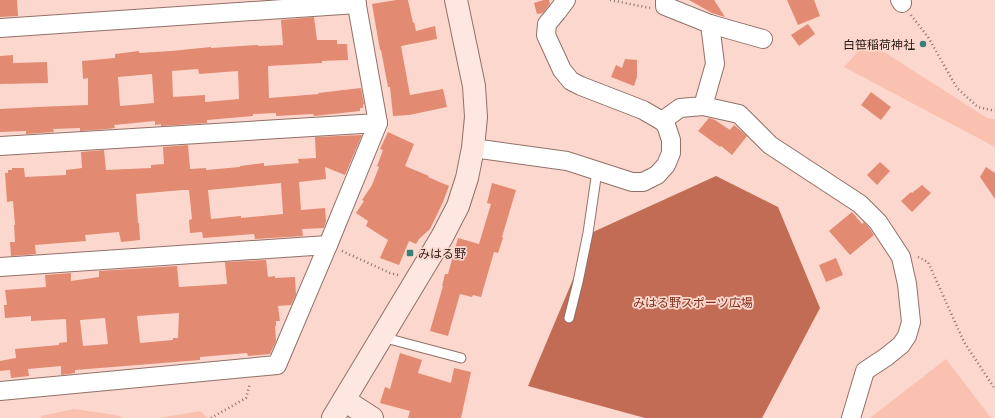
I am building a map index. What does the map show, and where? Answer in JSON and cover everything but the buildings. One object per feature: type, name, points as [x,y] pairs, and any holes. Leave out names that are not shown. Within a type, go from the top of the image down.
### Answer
[{"type":"street","points":[[372,418],[338,409],[442,237],[458,206],[467,178],[474,148],[476,117],[474,86],[456,0]]},
{"type":"street","points":[[474,148],[567,161],[632,182],[643,182],[656,175],[666,165],[671,153],[671,140],[666,125],[662,121],[643,110],[571,81],[562,70],[546,35],[546,30],[547,24],[566,0]]},
{"type":"street","points":[[0,28],[356,2],[378,123],[277,365],[0,391]]},
{"type":"street","points":[[665,3],[710,24],[763,39]]},
{"type":"street","points":[[703,106],[715,64],[710,24]]},
{"type":"street","points":[[662,121],[680,108],[703,106],[739,114],[770,145],[860,204],[878,222],[894,245],[901,257],[907,284],[911,322],[907,336],[901,345],[866,371],[851,418]]},
{"type":"street","points":[[0,146],[378,123]]},
{"type":"street","points":[[0,267],[328,245]]},
{"type":"lane","points":[[569,318],[588,234],[597,171]]},
{"type":"lane","points":[[422,254],[442,237]]},
{"type":"lane","points":[[438,260],[442,237]]},
{"type":"lane","points":[[398,293],[388,327],[392,340],[461,358]]},
{"type":"lane","points":[[388,327],[408,309],[411,304]]},
{"type":"path","points":[[610,0],[658,10],[665,3]]},
{"type":"path","points":[[901,2],[928,37],[957,88],[978,107],[995,111]]},
{"type":"path","points":[[328,245],[390,273],[399,275]]},
{"type":"path","points":[[894,245],[928,262],[964,342],[995,389]]},
{"type":"path","points":[[211,418],[246,398],[254,367]]},
{"type":"shaded area","points":[[867,41],[987,118],[995,119],[995,147],[844,67]]},
{"type":"shaded area","name":"みはる野スポーツ広場","points":[[716,176],[778,207],[820,308],[762,418],[645,418],[528,386],[593,232]]},
{"type":"shaded area","points":[[946,359],[991,418],[870,418]]},
{"type":"shaded area","points":[[74,409],[115,415],[124,418],[41,418],[41,416]]},
{"type":"shaded area","points":[[201,411],[207,418],[159,418]]},
{"type":"place","name":"白笹稲荷神社","points":[[923,44]]},
{"type":"place","name":"みはる野","points":[[410,253]]}]
